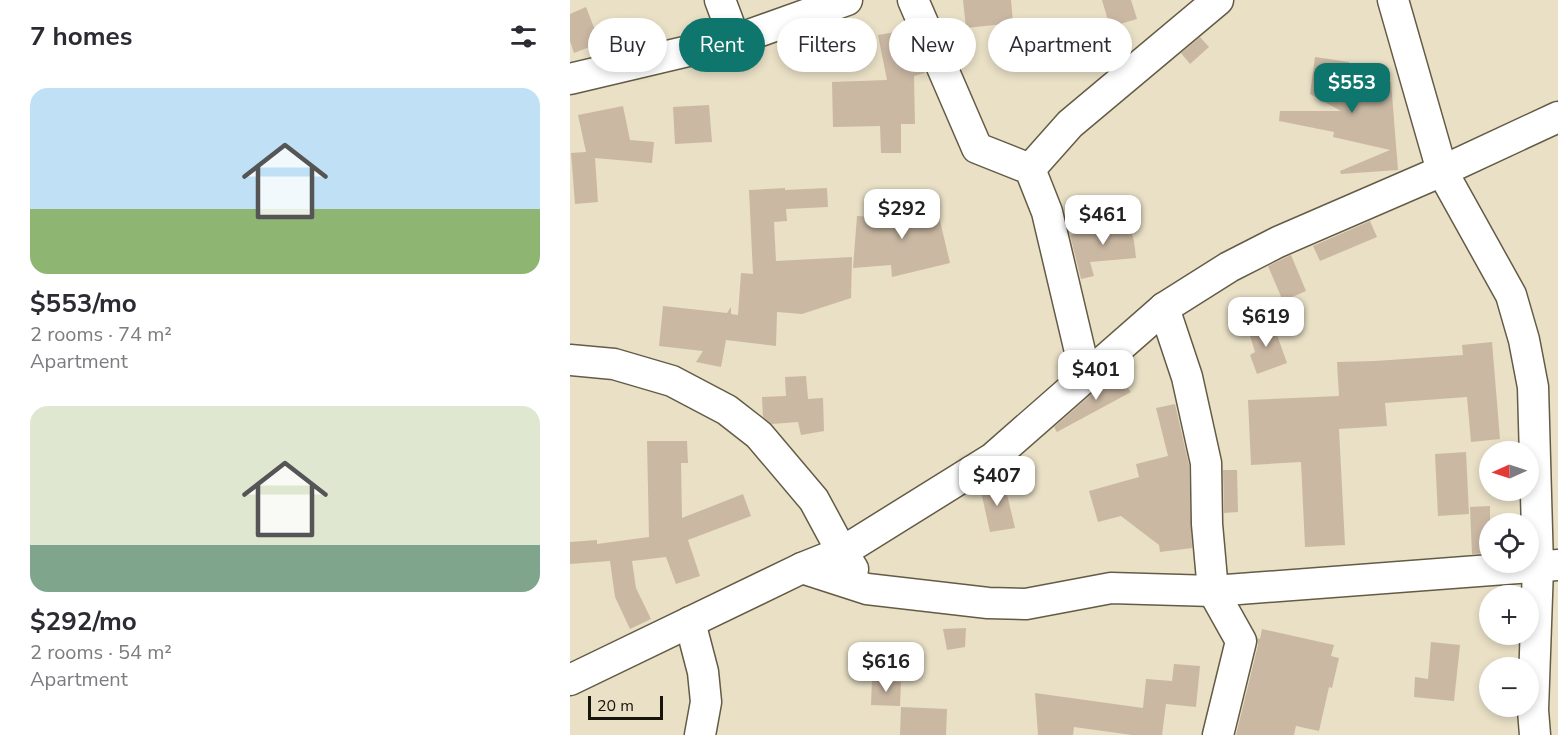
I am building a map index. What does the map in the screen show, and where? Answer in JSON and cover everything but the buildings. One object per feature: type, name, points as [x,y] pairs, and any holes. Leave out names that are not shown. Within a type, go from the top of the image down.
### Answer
[{"type":"street","points":[[720,0],[727,18]]},
{"type":"street","points":[[765,29],[847,0]]},
{"type":"street","points":[[913,0],[977,148],[1030,169],[1047,212],[1086,377]]},
{"type":"street","points":[[1030,169],[1070,124],[1218,0]]},
{"type":"street","points":[[1393,0],[1442,171],[1511,295],[1524,340],[1533,387],[1548,566],[1533,710],[1535,735]]},
{"type":"street","points":[[570,80],[679,54]]},
{"type":"street","points":[[570,680],[802,568],[842,552],[993,458],[1164,309],[1229,267],[1278,242],[1442,171],[1558,117]]},
{"type":"street","points":[[1164,309],[1187,377],[1206,463],[1207,524],[1213,591],[1241,641],[1218,735]]},
{"type":"street","points":[[570,360],[614,364],[672,381],[727,410],[759,435],[814,500],[842,552],[867,589]]},
{"type":"street","points":[[802,568],[867,589],[988,603],[1026,604],[1112,588],[1213,591],[1548,566]]},
{"type":"street","points":[[690,622],[703,672],[706,702],[700,735]]}]
